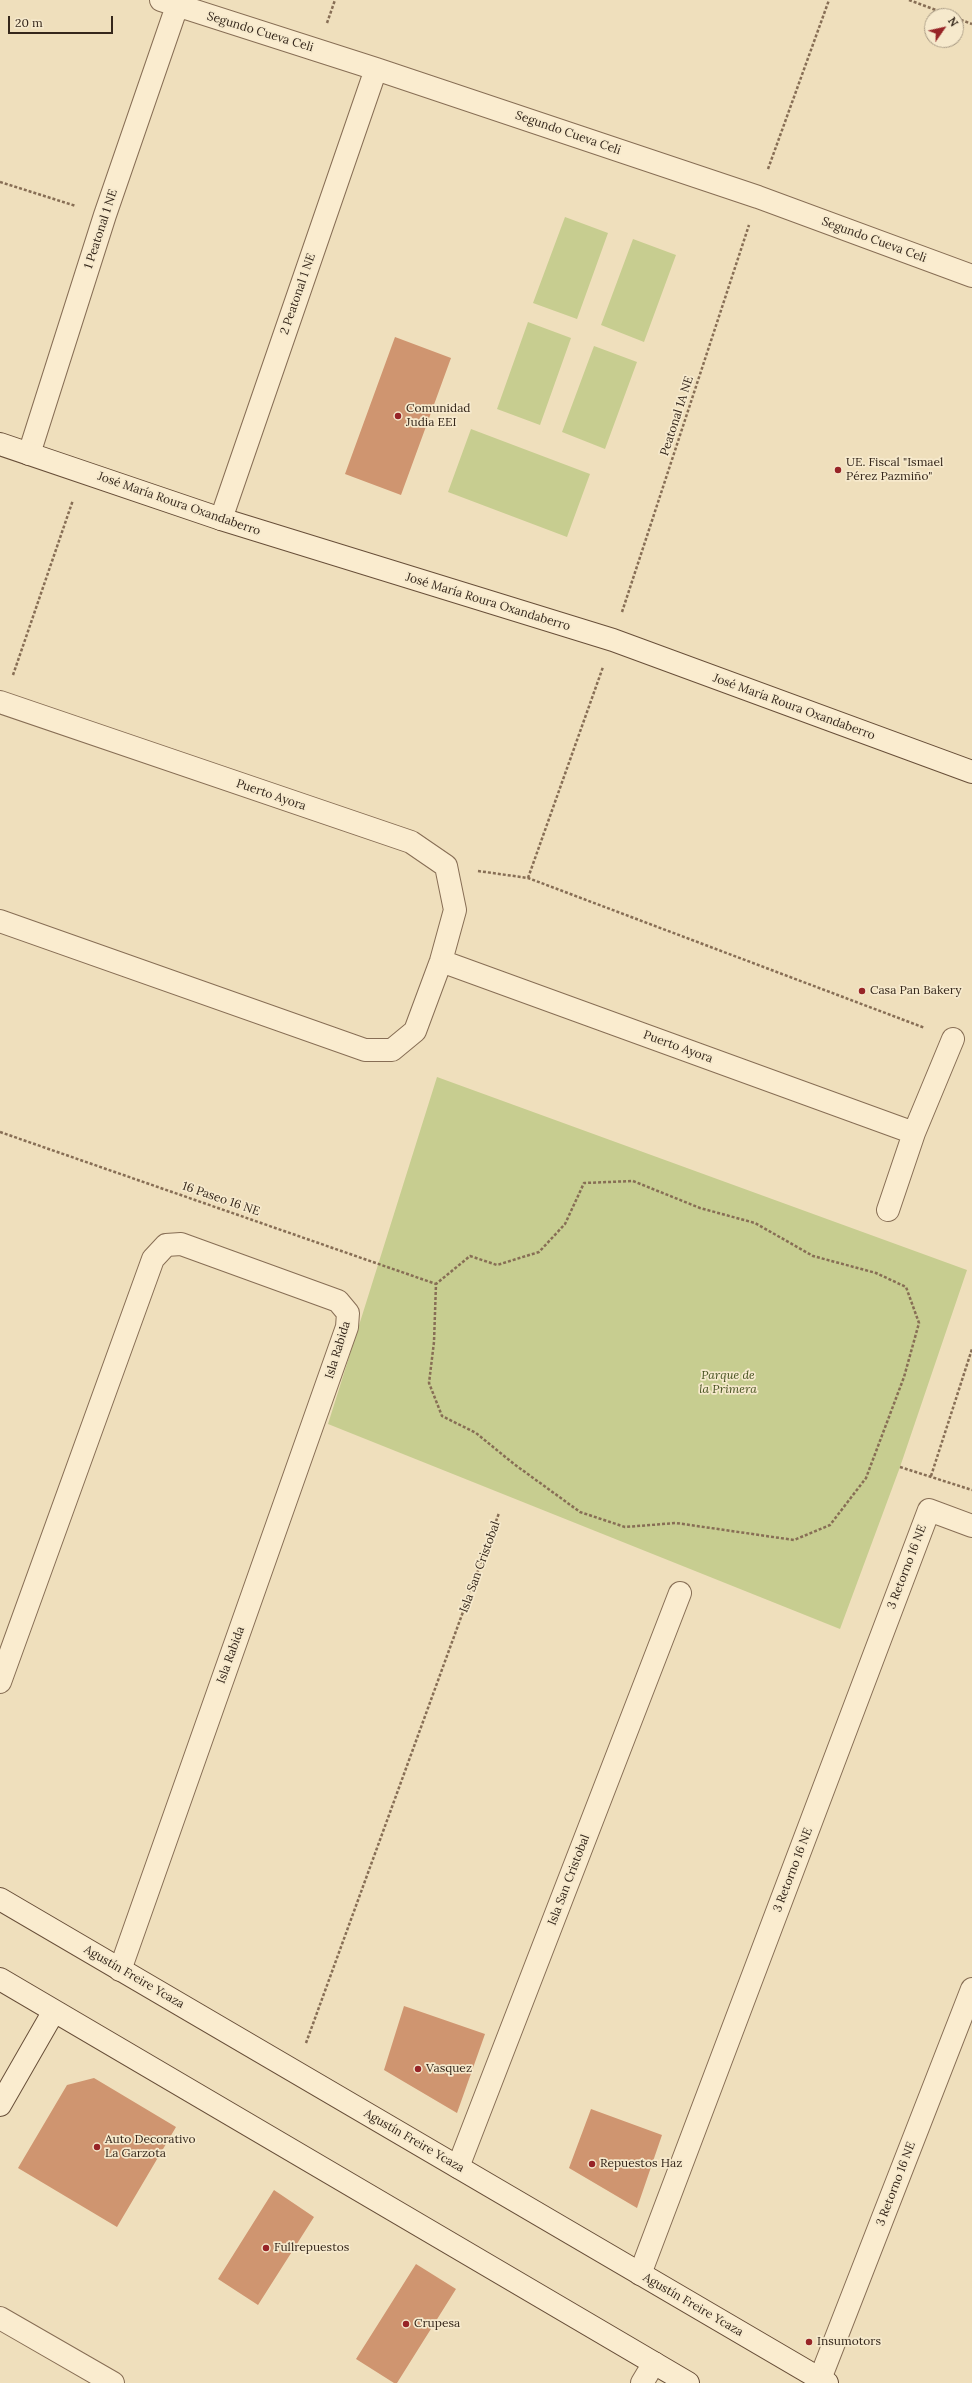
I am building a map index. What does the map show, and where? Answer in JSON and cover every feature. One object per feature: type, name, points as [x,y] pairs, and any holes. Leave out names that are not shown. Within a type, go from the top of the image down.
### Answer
[{"type":"street","name":"Segundo Cueva Celi","points":[[169,3],[376,68],[758,197],[972,276]]},
{"type":"street","name":"1 Peatonal 1 NE","points":[[29,454],[105,215],[169,3]]},
{"type":"street","name":"2 Peatonal 1 NE","points":[[221,519],[376,68]]},
{"type":"street","name":"José María Roura Oxandaberro","points":[[0,444],[221,519],[613,640],[972,772]]},
{"type":"street","name":"Puerto Ayora","points":[[2,703],[411,842],[446,866]]},
{"type":"street","points":[[0,921],[365,1050],[392,1050],[415,1031],[441,961],[455,910],[446,866]]},
{"type":"street","name":"Puerto Ayora","points":[[441,961],[914,1133]]},
{"type":"street","points":[[888,1210],[914,1133],[953,1039]]},
{"type":"street","name":"Isla Rabida","points":[[0,1682],[154,1259],[166,1245],[181,1244],[338,1301],[348,1313],[347,1327],[120,1970]]},
{"type":"street","name":"3 Retorno 16 NE","points":[[640,2274],[929,1510],[972,1526]]},
{"type":"street","name":"Isla San Cristobal","points":[[458,2167],[680,1593]]},
{"type":"street","name":"Agustín Freire Ycaza","points":[[0,1899],[824,2381]]},
{"type":"street","points":[[0,1979],[688,2383]]},
{"type":"street","name":"3 Retorno 16 NE","points":[[824,2381],[972,1989]]},
{"type":"street","points":[[0,2105],[54,2011]]},
{"type":"street","points":[[0,2318],[113,2383]]},
{"type":"street","points":[[642,2383],[654,2363]]},
{"type":"path","name":"Peatonal 1A NE","points":[[528,878],[613,640],[758,197],[829,0]]},
{"type":"path","points":[[909,0],[930,8]]},
{"type":"path","points":[[0,182],[105,215]]},
{"type":"path","points":[[2,703],[83,471]]},
{"type":"path","points":[[446,866],[528,878],[953,1039]]},
{"type":"path","name":"16 Paseo 16 NE","points":[[0,1132],[436,1284]]},
{"type":"path","points":[[633,1181],[700,1208],[756,1223],[813,1256],[876,1273],[906,1287],[919,1323],[904,1377],[866,1478],[830,1525],[794,1540],[676,1523],[625,1527],[580,1512],[514,1464],[476,1433],[442,1416],[429,1383],[434,1342],[436,1284],[470,1256],[497,1266],[539,1252],[565,1224],[584,1183],[633,1181]]},
{"type":"path","points":[[932,1476],[972,1349]]},
{"type":"path","points":[[900,1467],[972,1490]]},
{"type":"path","name":"Isla San Cristobal","points":[[296,2072],[499,1513]]},
{"type":"green space","points":[[565,217],[608,233],[577,319],[533,303]]},
{"type":"green space","points":[[633,239],[676,255],[644,342],[601,325]]},
{"type":"green space","points":[[528,322],[571,338],[540,425],[497,409]]},
{"type":"green space","points":[[594,346],[637,362],[605,449],[562,432]]},
{"type":"green space","points":[[471,429],[590,474],[567,537],[448,492]]},
{"type":"green space","name":"Parque de la Primera","points":[[437,1077],[967,1270],[900,1467],[840,1629],[328,1424]]},
{"type":"building","name":"Comunidad Judia EEI","points":[[395,337],[451,358],[401,495],[345,474]]},
{"type":"building","points":[[404,2006],[485,2034],[457,2113],[384,2070]]},
{"type":"building","name":"Auto Decorativo La Garzota","points":[[94,2078],[176,2127],[117,2227],[18,2168],[67,2085]]},
{"type":"building","points":[[591,2109],[662,2135],[637,2208],[569,2168]]},
{"type":"building","name":"Fullrepuestos","points":[[274,2190],[314,2217],[258,2305],[218,2279]]},
{"type":"building","name":"Crupesa","points":[[416,2264],[456,2289],[397,2383],[394,2383],[356,2359]]},
{"type":"place","name":"Comunidad Judia EEI","points":[[398,416]]},
{"type":"place","name":"UE. Fiscal \"Ismael Pérez Pazmiño\"","points":[[838,470]]},
{"type":"place","name":"Casa Pan Bakery","points":[[862,991]]},
{"type":"place","name":"Vasquez","points":[[418,2069]]},
{"type":"place","name":"Auto Decorativo La Garzota","points":[[97,2147]]},
{"type":"place","name":"Repuestos Haz","points":[[592,2164]]},
{"type":"place","name":"Fullrepuestos","points":[[266,2248]]},
{"type":"place","name":"Crupesa","points":[[406,2324]]},
{"type":"place","name":"Insumotors","points":[[809,2342]]}]
